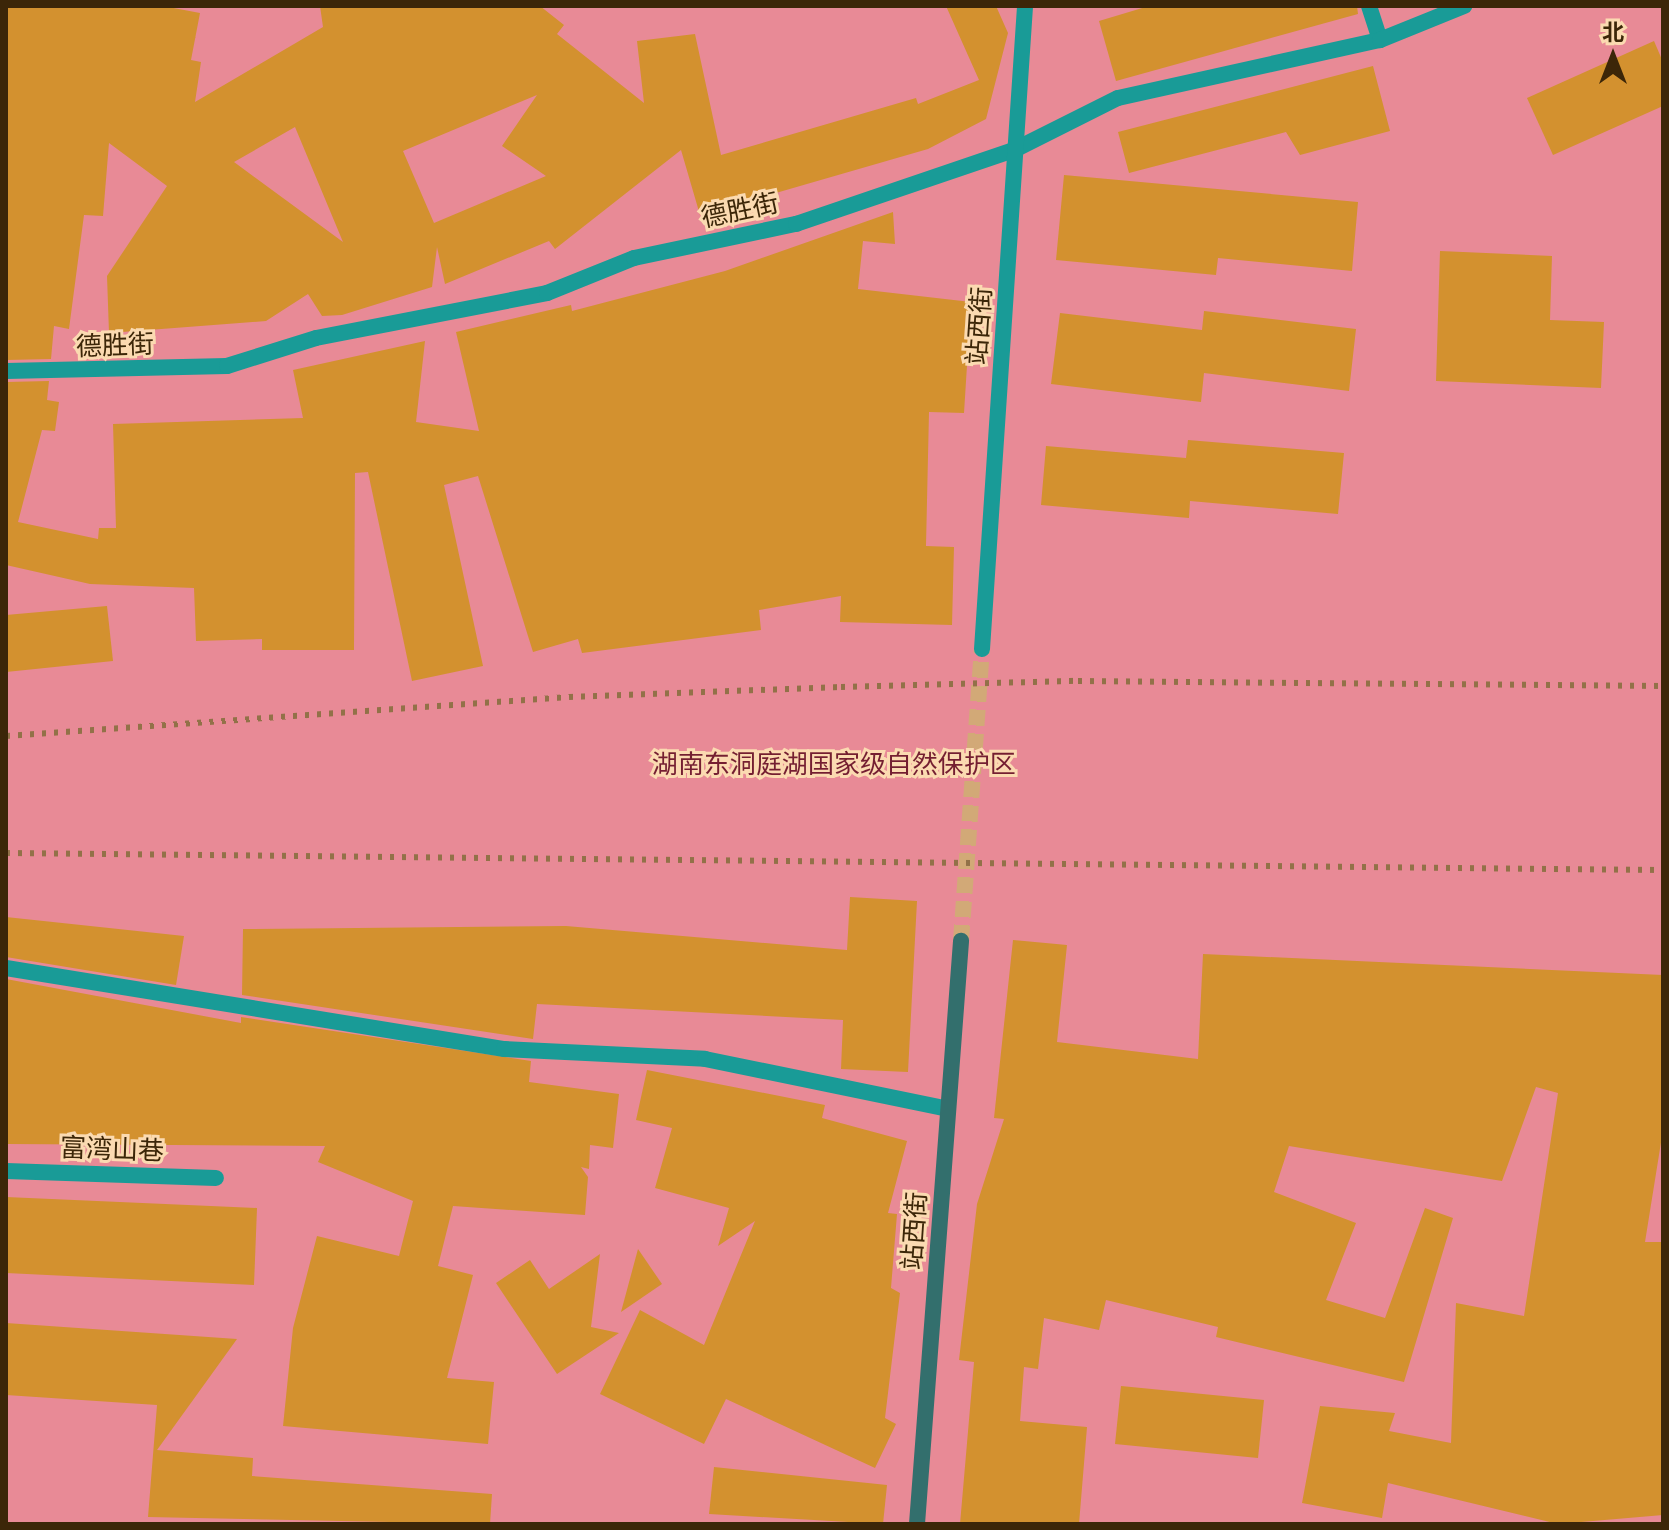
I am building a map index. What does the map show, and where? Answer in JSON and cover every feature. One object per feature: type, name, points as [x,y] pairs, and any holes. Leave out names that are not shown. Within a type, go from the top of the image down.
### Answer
[{"type":"main road","name":"站西街","points":[[917,1524],[961,941]]},
{"type":"street","name":"站西街","points":[[982,649],[1025,6]]},
{"type":"street","points":[[1369,6],[1380,40]]},
{"type":"street","name":"德胜街","points":[[6,371],[227,366],[316,338],[547,293],[634,258],[796,224],[1016,149],[1118,98],[1380,40],[1464,6]]},
{"type":"street","points":[[6,968],[504,1049],[705,1059],[948,1109]]},
{"type":"street","name":"富湾山巷","points":[[6,1171],[216,1178]]},
{"type":"green space","name":"湖南东洞庭湖国家级自然保护区","points":[[6,6],[1663,6],[1663,1524],[6,1524]]},
{"type":"building","points":[[6,6],[163,6],[200,13],[191,60],[201,62],[195,102],[323,27],[320,6],[540,6],[564,25],[557,34],[644,103],[637,41],[695,34],[721,155],[916,98],[918,104],[979,80],[946,6],[996,6],[1008,33],[986,119],[928,149],[700,215],[681,150],[555,249],[549,241],[445,284],[437,247],[432,287],[342,315],[322,316],[308,294],[266,321],[109,333],[107,276],[167,186],[109,143],[103,216],[84,215],[69,329],[54,326],[51,359],[6,360]],"holes":[[[537,95],[502,146],[546,176],[434,223],[403,151]],[[295,127],[343,242],[234,162]]]},
{"type":"building","points":[[1149,6],[1357,6],[1358,14],[1116,81],[1099,21]]},
{"type":"building","points":[[1654,41],[1663,62],[1663,106],[1553,155],[1527,98]]},
{"type":"building","points":[[1373,66],[1390,131],[1300,155],[1286,132],[1129,173],[1118,132]]},
{"type":"building","points":[[1064,175],[1358,202],[1352,271],[1218,258],[1216,275],[1056,260]]},
{"type":"building","points":[[893,212],[895,244],[863,241],[858,289],[971,302],[964,413],[929,412],[926,546],[954,547],[952,625],[840,622],[841,596],[759,610],[761,630],[582,653],[578,639],[533,652],[478,476],[444,485],[483,666],[412,681],[368,472],[355,473],[354,650],[262,650],[262,639],[196,641],[194,588],[90,584],[6,565],[6,382],[49,381],[47,400],[59,402],[55,431],[42,430],[18,522],[98,539],[99,528],[116,528],[113,424],[303,418],[293,370],[425,341],[416,422],[479,431],[456,332],[571,305],[572,311],[725,271]]},
{"type":"building","points":[[1440,251],[1552,256],[1550,320],[1604,322],[1601,388],[1436,381]]},
{"type":"building","points":[[1204,311],[1356,329],[1349,391],[1204,373],[1201,402],[1051,384],[1060,313],[1202,330]]},
{"type":"building","points":[[1188,440],[1344,453],[1338,514],[1190,501],[1189,518],[1041,505],[1046,446],[1186,458]]},
{"type":"building","points":[[107,606],[113,661],[6,672],[6,615]]},
{"type":"building","points":[[850,897],[917,901],[908,1072],[841,1069],[843,1020],[537,1004],[533,1039],[242,995],[243,929],[566,926],[847,950]]},
{"type":"building","points":[[6,917],[184,936],[176,985],[6,957]]},
{"type":"building","points":[[1013,940],[1067,945],[1057,1042],[1198,1059],[1203,954],[1663,975],[1663,1130],[1645,1242],[1663,1242],[1663,1515],[1558,1524],[1388,1483],[1382,1518],[1302,1503],[1320,1406],[1395,1413],[1389,1431],[1451,1443],[1456,1303],[1524,1316],[1558,1093],[1536,1087],[1502,1181],[1289,1146],[1274,1192],[1356,1223],[1326,1300],[1385,1318],[1425,1208],[1453,1218],[1404,1382],[1216,1337],[1218,1327],[1106,1300],[1099,1330],[1044,1318],[1038,1369],[1024,1367],[1020,1421],[1087,1427],[1079,1524],[960,1524],[974,1362],[959,1360],[977,1204],[1004,1119],[994,1118]]},
{"type":"building","points":[[6,979],[241,1023],[241,1017],[531,1061],[529,1082],[619,1094],[613,1148],[590,1145],[589,1169],[581,1167],[588,1177],[585,1215],[453,1206],[438,1266],[473,1275],[447,1378],[494,1382],[488,1444],[283,1426],[293,1328],[317,1236],[399,1256],[413,1201],[318,1162],[325,1146],[6,1144]]},
{"type":"building","points":[[647,1070],[825,1105],[822,1118],[907,1141],[888,1213],[897,1214],[891,1288],[900,1293],[885,1418],[896,1424],[875,1468],[726,1399],[704,1444],[600,1394],[640,1310],[704,1345],[755,1221],[718,1246],[729,1208],[655,1188],[672,1128],[636,1120]]},
{"type":"building","points":[[6,1197],[257,1208],[254,1285],[6,1273]]},
{"type":"building","points":[[638,1249],[662,1284],[621,1312]]},
{"type":"building","points":[[600,1254],[591,1327],[619,1333],[557,1374],[496,1283],[530,1260],[549,1289]]},
{"type":"building","points":[[6,1323],[237,1339],[157,1450],[253,1458],[252,1476],[492,1494],[490,1524],[148,1517],[157,1405],[6,1395]]},
{"type":"building","points":[[1121,1386],[1264,1400],[1258,1458],[1115,1444]]},
{"type":"building","points":[[714,1467],[887,1485],[883,1524],[709,1514]]},
{"type":"tunnel","points":[[961,941],[982,649]]},
{"type":"railway","points":[[6,736],[569,697],[841,687],[1078,681],[1663,686]]},
{"type":"railway","points":[[6,853],[1663,870]]}]
